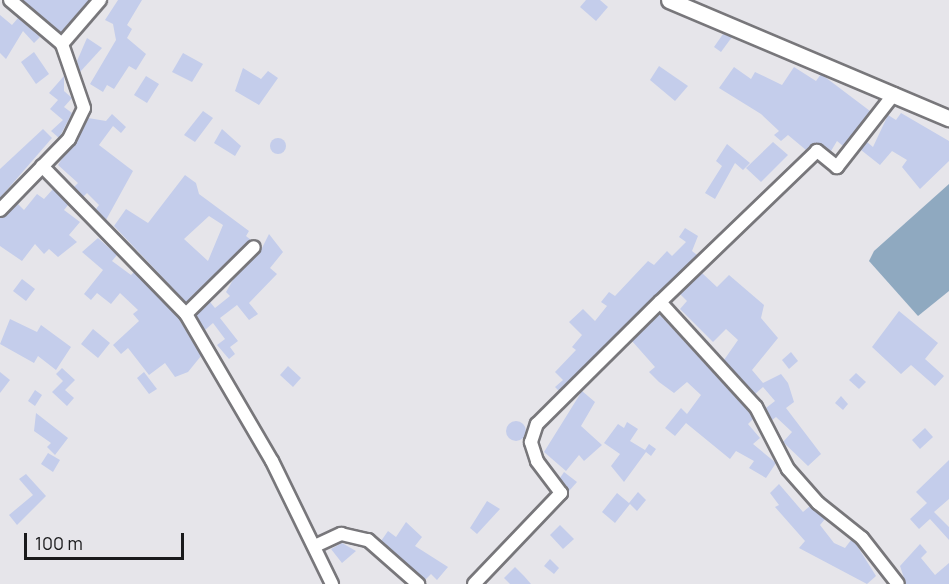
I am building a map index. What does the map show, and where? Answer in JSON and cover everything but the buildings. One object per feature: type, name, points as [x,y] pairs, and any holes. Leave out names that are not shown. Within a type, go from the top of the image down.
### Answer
[{"type":"street","points":[[0,210],[69,139],[84,108],[62,44],[10,0]]},
{"type":"street","points":[[62,44],[100,0]]},
{"type":"street","points":[[669,0],[949,118]]},
{"type":"street","points":[[474,584],[561,493],[537,461],[531,442],[537,424],[817,151],[837,167],[894,94]]},
{"type":"street","points":[[42,166],[186,314],[315,546],[332,584]]},
{"type":"street","points":[[186,314],[254,247]]},
{"type":"street","points":[[660,302],[756,407],[788,469],[862,538],[898,584]]},
{"type":"street","points":[[315,546],[341,534],[368,540],[418,584]]},
{"type":"water","points":[[949,184],[949,291],[918,316],[869,261],[874,251]]}]
